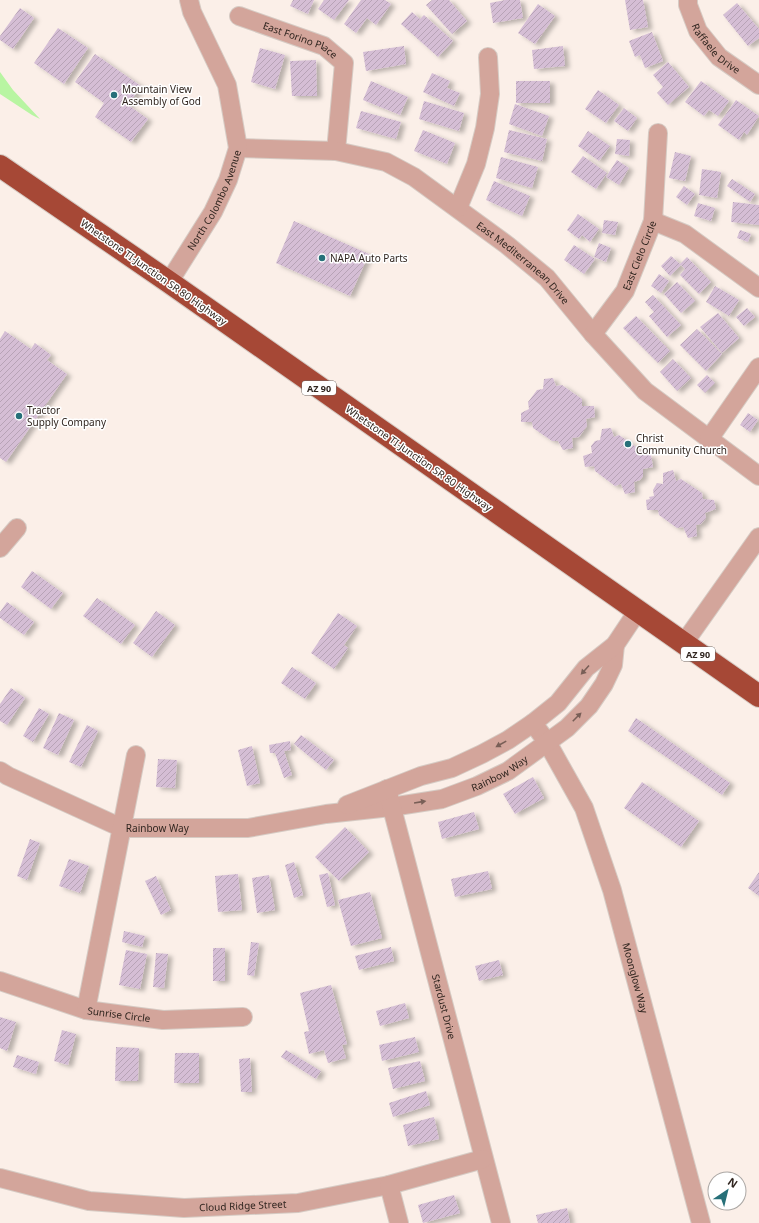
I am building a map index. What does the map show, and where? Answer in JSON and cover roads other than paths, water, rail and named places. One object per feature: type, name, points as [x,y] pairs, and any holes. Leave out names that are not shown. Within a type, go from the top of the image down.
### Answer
[{"type":"highway","name":"Whetstone TI-Junction SR 80 Highway","points":[[0,166],[169,282],[759,696]]},
{"type":"street","name":"North Colombo Avenue","points":[[169,282],[213,212],[228,180],[238,148],[227,85],[192,12],[190,0]]},
{"type":"street","name":"Raffaele Drive","points":[[688,0],[688,5],[698,31],[718,58],[759,85]]},
{"type":"street","name":"East Forino Place","points":[[239,16],[324,46],[344,63],[336,151]]},
{"type":"street","points":[[458,208],[476,164],[485,128],[490,94],[488,57]]},
{"type":"street","points":[[653,221],[658,133]]},
{"type":"street","name":"East Mediterranean Drive","points":[[238,148],[336,151],[386,162],[414,177],[508,245],[547,278],[593,334],[645,391],[759,476]]},
{"type":"street","name":"East Cielo Circle","points":[[593,334],[625,291],[653,221],[685,234],[759,288]]},
{"type":"street","points":[[709,439],[759,367]]},
{"type":"street","points":[[0,548],[17,528]]},
{"type":"street","points":[[684,643],[759,537]]},
{"type":"street","name":"Rainbow Way","points":[[326,814],[421,776],[452,768],[508,740],[533,723],[558,703],[586,668],[615,645],[638,612]]},
{"type":"street","name":"Rainbow Way","points":[[0,771],[122,828],[248,828],[326,814],[391,807],[442,799],[477,786],[508,770],[567,728],[589,706],[604,684],[613,665],[615,645]]},
{"type":"street","name":"Moonglow Way","points":[[533,723],[547,742],[584,808],[612,890],[701,1223]]},
{"type":"street","points":[[86,1010],[136,755]]},
{"type":"street","name":"Stardust Drive","points":[[387,790],[500,1223]]},
{"type":"street","name":"Sunrise Circle","points":[[0,981],[86,1010],[163,1020],[242,1017]]},
{"type":"street","name":"Cloud Ridge Street","points":[[0,1178],[89,1201],[183,1216],[298,1203],[389,1185],[483,1159]]},
{"type":"street","points":[[389,1185],[399,1223]]},
{"type":"place","name":"Mountain View Assembly of God","points":[[114,95]]},
{"type":"place","name":"NAPA Auto Parts","points":[[322,258]]},
{"type":"place","name":"Tractor Supply Company","points":[[19,416]]},
{"type":"place","name":"Christ Community Church","points":[[628,444]]}]
